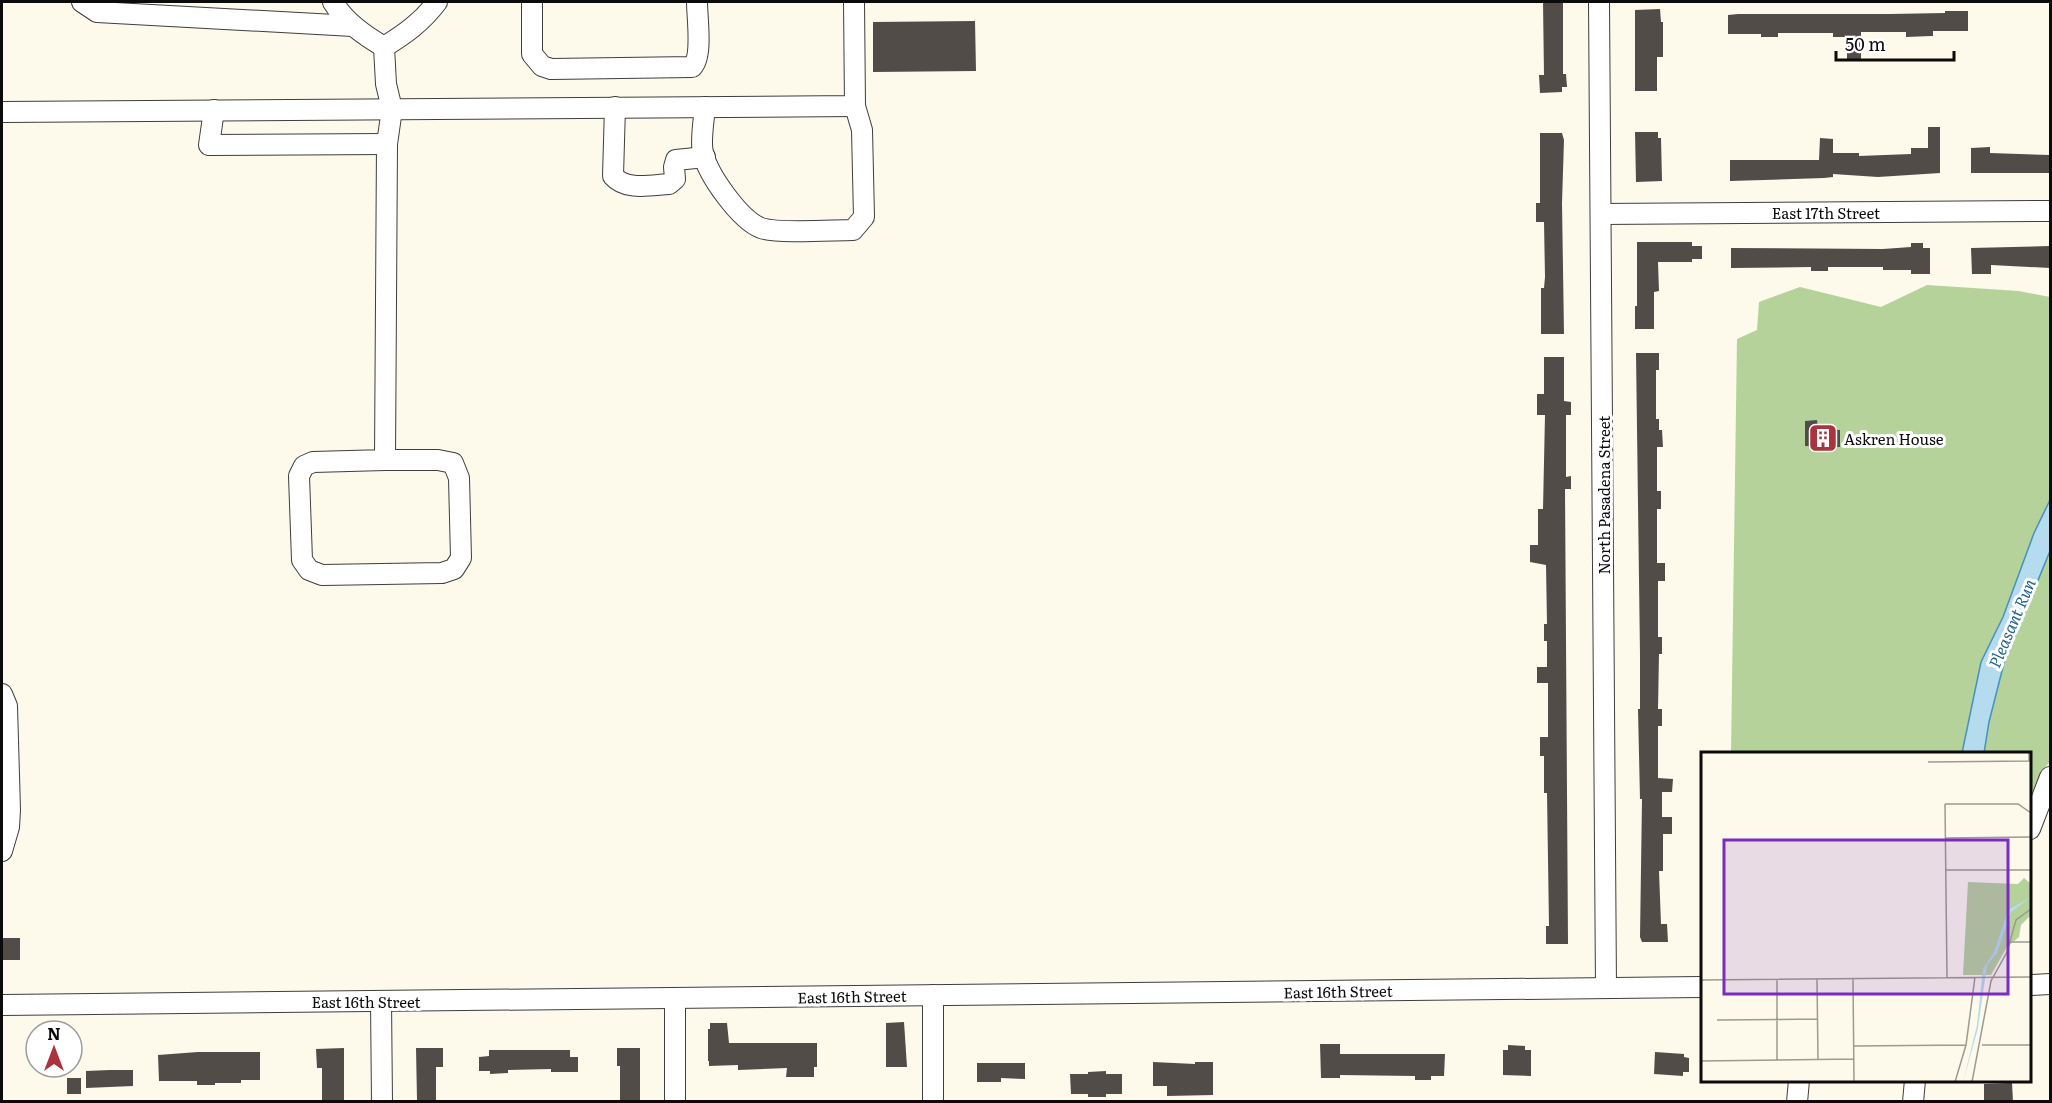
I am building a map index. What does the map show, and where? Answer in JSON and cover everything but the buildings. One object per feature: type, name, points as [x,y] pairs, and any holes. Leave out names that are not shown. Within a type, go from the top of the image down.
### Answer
[{"type":"street","points":[[82,2],[97,12],[211,10],[353,26]]},
{"type":"street","points":[[333,2],[353,26],[384,47]]},
{"type":"street","points":[[384,47],[426,17],[437,2]]},
{"type":"street","points":[[532,2],[532,54],[542,66],[551,69],[692,67],[697,63],[698,52],[697,2]]},
{"type":"street","points":[[705,107],[703,153],[722,190],[749,221],[762,228],[853,230],[864,217],[861,130],[855,106],[854,2]]},
{"type":"street","name":"North Pasadena Street","points":[[1599,2],[1606,988]]},
{"type":"street","points":[[384,47],[386,84],[392,109],[387,144],[385,460]]},
{"type":"street","points":[[2,112],[855,106]]},
{"type":"street","points":[[615,107],[613,176],[618,182],[626,185],[669,184],[675,179],[676,160],[705,157]]},
{"type":"street","points":[[214,110],[209,145],[387,144]]},
{"type":"street","name":"East 17th Street","points":[[1601,213],[2050,211]]},
{"type":"street","points":[[438,459],[453,463],[459,478],[461,558],[454,569],[442,573],[322,575],[309,570],[302,560],[299,476],[304,466],[313,462],[385,460],[438,459]]},
{"type":"street","points":[[2,694],[7,705],[10,810],[9,827],[2,851]]},
{"type":"street","points":[[2031,826],[2050,777]]},
{"type":"street","points":[[2031,985],[2050,984]]},
{"type":"street","name":"East 16th Street","points":[[2,1005],[1701,987]]},
{"type":"street","points":[[933,995],[933,1101]]},
{"type":"street","points":[[675,998],[675,1101]]},
{"type":"street","points":[[381,1001],[382,1101]]},
{"type":"street","points":[[1797,1101],[1799,1082]]},
{"type":"street","points":[[1913,1101],[1915,1082]]},
{"type":"green space","points":[[1927,285],[2019,291],[2050,297],[2050,762],[2044,768],[2031,795],[2031,752],[1731,752],[1737,339],[1757,330],[1759,302],[1800,287],[1881,307]]},
{"type":"water","name":"Pleasant Run","points":[[2050,500],[2050,551],[2004,663],[1989,722],[1984,752],[1962,752],[1981,662],[2003,617],[2034,533]]},
{"type":"place","name":"Askren House","points":[[1823,438]]}]
